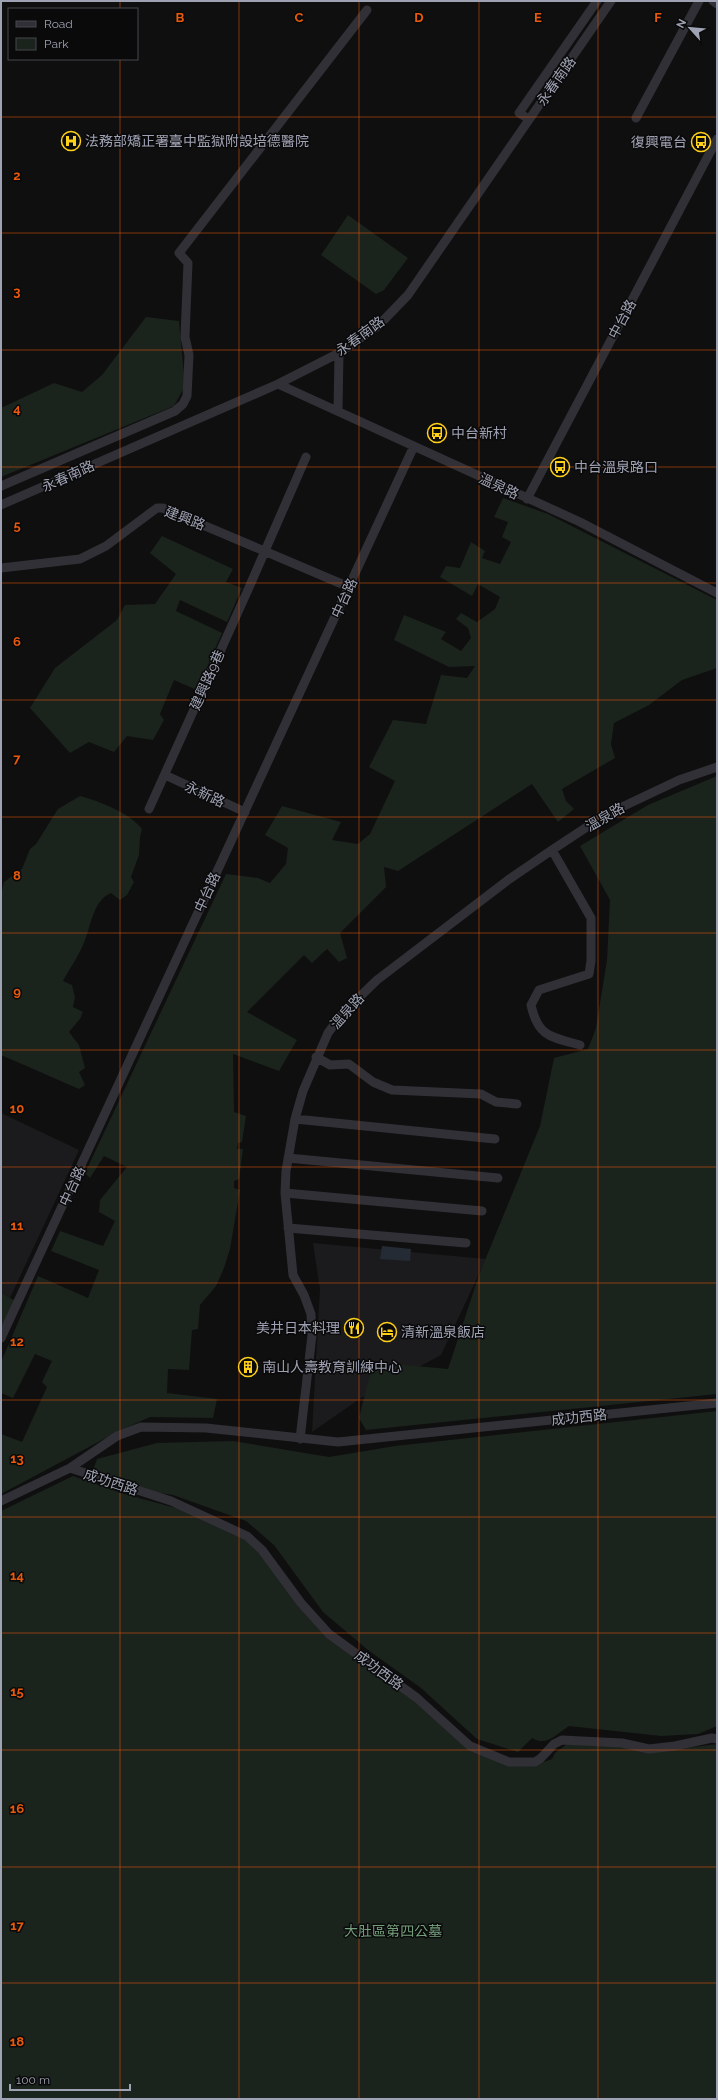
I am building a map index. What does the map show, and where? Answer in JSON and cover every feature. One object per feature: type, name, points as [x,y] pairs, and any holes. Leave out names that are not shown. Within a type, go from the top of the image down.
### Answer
[{"type":"street","points":[[529,120],[519,113],[597,1]]},
{"type":"street","name":"永春南路","points":[[1,505],[278,384],[339,353],[378,326],[408,295],[611,1]]},
{"type":"street","points":[[636,118],[699,1]]},
{"type":"street","points":[[713,1],[717,4]]},
{"type":"street","points":[[1,486],[175,411],[183,404],[187,396],[189,354],[185,337],[188,263],[179,253],[367,10]]},
{"type":"street","name":"中台路","points":[[527,499],[717,139]]},
{"type":"street","points":[[338,411],[339,353]]},
{"type":"street","name":"溫泉路","points":[[278,384],[580,522],[717,593]]},
{"type":"street","name":"中台路","points":[[1,1338],[414,446]]},
{"type":"street","name":"建興路9巷","points":[[149,809],[306,457]]},
{"type":"street","name":"建興路","points":[[1,568],[80,559],[106,546],[157,508],[163,508],[350,587]]},
{"type":"street","name":"溫泉路","points":[[300,1439],[312,1335],[311,1314],[304,1295],[293,1275],[285,1193],[288,1158],[295,1119],[316,1056],[328,1033],[342,1014],[377,980],[508,880],[605,815],[679,780],[717,767]]},
{"type":"street","name":"永新路","points":[[165,775],[244,812]]},
{"type":"street","points":[[552,850],[591,918],[591,962],[589,974],[539,990],[531,1004],[535,1020],[541,1030],[558,1039],[580,1044]]},
{"type":"street","points":[[316,1056],[330,1065],[349,1064],[373,1082],[392,1090],[481,1094],[496,1102],[517,1104]]},
{"type":"street","points":[[295,1119],[495,1139]]},
{"type":"street","points":[[288,1158],[498,1178]]},
{"type":"street","points":[[285,1193],[482,1211]]},
{"type":"street","points":[[288,1228],[466,1243]]},
{"type":"street","name":"成功西路","points":[[1,1501],[70,1468],[117,1436],[141,1427],[206,1428],[338,1442],[717,1403]]},
{"type":"street","name":"成功西路","points":[[70,1468],[171,1501],[247,1536],[262,1550],[301,1603],[329,1634],[417,1698],[460,1739],[481,1752],[509,1762],[535,1762],[541,1758],[554,1744],[562,1740],[622,1743],[649,1748],[675,1746],[712,1738],[717,1739]]},
{"type":"shaded area","points":[[1,1113],[79,1150],[10,1298],[1,1293]]},
{"type":"shaded area","name":"清新溫泉飯店","points":[[313,1243],[486,1259],[441,1355],[361,1398],[312,1432],[320,1289]]},
{"type":"shaded area","points":[[382,1246],[411,1249],[410,1261],[380,1259]]},
{"type":"green space","points":[[348,215],[408,258],[384,290],[376,294],[321,255]]},
{"type":"green space","points":[[146,317],[179,321],[185,386],[174,406],[1,477],[1,408],[54,383],[82,392],[102,375]]},
{"type":"green space","points":[[503,498],[548,514],[717,600],[717,668],[682,680],[649,705],[614,723],[611,744],[615,758],[562,789],[566,801],[574,809],[558,822],[532,784],[398,871],[384,867],[386,887],[340,933],[347,958],[339,962],[327,949],[312,963],[304,955],[247,1012],[297,1040],[279,1071],[233,1054],[234,1112],[246,1116],[242,1142],[238,1143],[237,1149],[243,1149],[239,1179],[234,1181],[234,1188],[240,1190],[230,1249],[216,1286],[200,1305],[198,1329],[192,1330],[189,1370],[168,1369],[167,1393],[217,1399],[213,1418],[150,1417],[119,1431],[1,1494],[1,1434],[22,1442],[47,1387],[42,1382],[52,1361],[35,1354],[13,1398],[1,1393],[1,1362],[38,1276],[88,1298],[99,1270],[51,1251],[60,1231],[103,1246],[115,1221],[99,1212],[100,1200],[127,1167],[104,1156],[90,1178],[85,1173],[226,874],[258,878],[270,883],[286,864],[288,848],[265,835],[282,806],[341,822],[332,840],[358,844],[370,834],[395,781],[369,767],[393,720],[426,724],[441,675],[467,678],[475,666],[449,667],[394,640],[404,615],[446,632],[441,639],[461,651],[471,638],[468,628],[456,619],[461,613],[477,622],[495,609],[500,597],[478,584],[472,596],[440,577],[446,566],[460,568],[471,542],[485,551],[482,558],[500,564],[511,542],[502,537],[508,522],[494,517]]},
{"type":"green space","points":[[162,536],[233,569],[226,582],[242,588],[227,622],[180,600],[176,611],[222,633],[197,690],[174,680],[160,714],[164,720],[153,740],[127,736],[114,752],[89,742],[70,753],[30,708],[55,668],[117,620],[125,605],[155,604],[176,574],[150,553]]},
{"type":"green space","points":[[717,776],[717,1394],[366,1430],[359,1418],[373,1362],[448,1369],[479,1275],[540,1126],[554,1058],[588,1049],[596,1028],[607,960],[610,900],[580,846],[648,805]]},
{"type":"green space","points":[[80,796],[114,808],[137,823],[142,829],[139,855],[131,877],[134,882],[127,895],[120,900],[111,893],[100,901],[78,956],[63,981],[72,985],[75,997],[73,1007],[83,1012],[80,1019],[69,1032],[79,1045],[85,1068],[79,1072],[85,1085],[79,1089],[1,1055],[1,894],[4,882],[22,869],[30,849],[36,844],[58,809]]},
{"type":"green space","points":[[1,1293],[14,1300],[1,1333]]},
{"type":"green space","points":[[717,1411],[717,1726],[698,1734],[661,1736],[569,1726],[556,1736],[547,1740],[542,1741],[532,1738],[518,1752],[477,1739],[421,1688],[368,1650],[323,1612],[274,1545],[246,1521],[173,1495],[135,1489],[93,1470],[97,1459],[157,1443],[233,1441],[329,1457],[395,1446]]},
{"type":"green space","name":"大肚區第四公墓","points":[[73,1476],[124,1494],[213,1518],[258,1541],[317,1617],[344,1645],[410,1689],[463,1741],[511,1762],[544,1762],[552,1759],[555,1753],[571,1741],[678,1749],[717,1744],[717,2099],[1,2099],[1,1511]]},
{"type":"place","name":"法務部矯正署臺中監獄附設培德醫院","points":[[71,141]]},
{"type":"place","name":"復興電台","points":[[701,142]]},
{"type":"place","name":"中台新村","points":[[437,433]]},
{"type":"place","name":"中台溫泉路口","points":[[560,467]]},
{"type":"place","name":"美井日本料理","points":[[354,1328]]},
{"type":"place","name":"清新溫泉飯店","points":[[387,1332]]},
{"type":"place","name":"南山人壽教育訓練中心","points":[[248,1367]]}]
